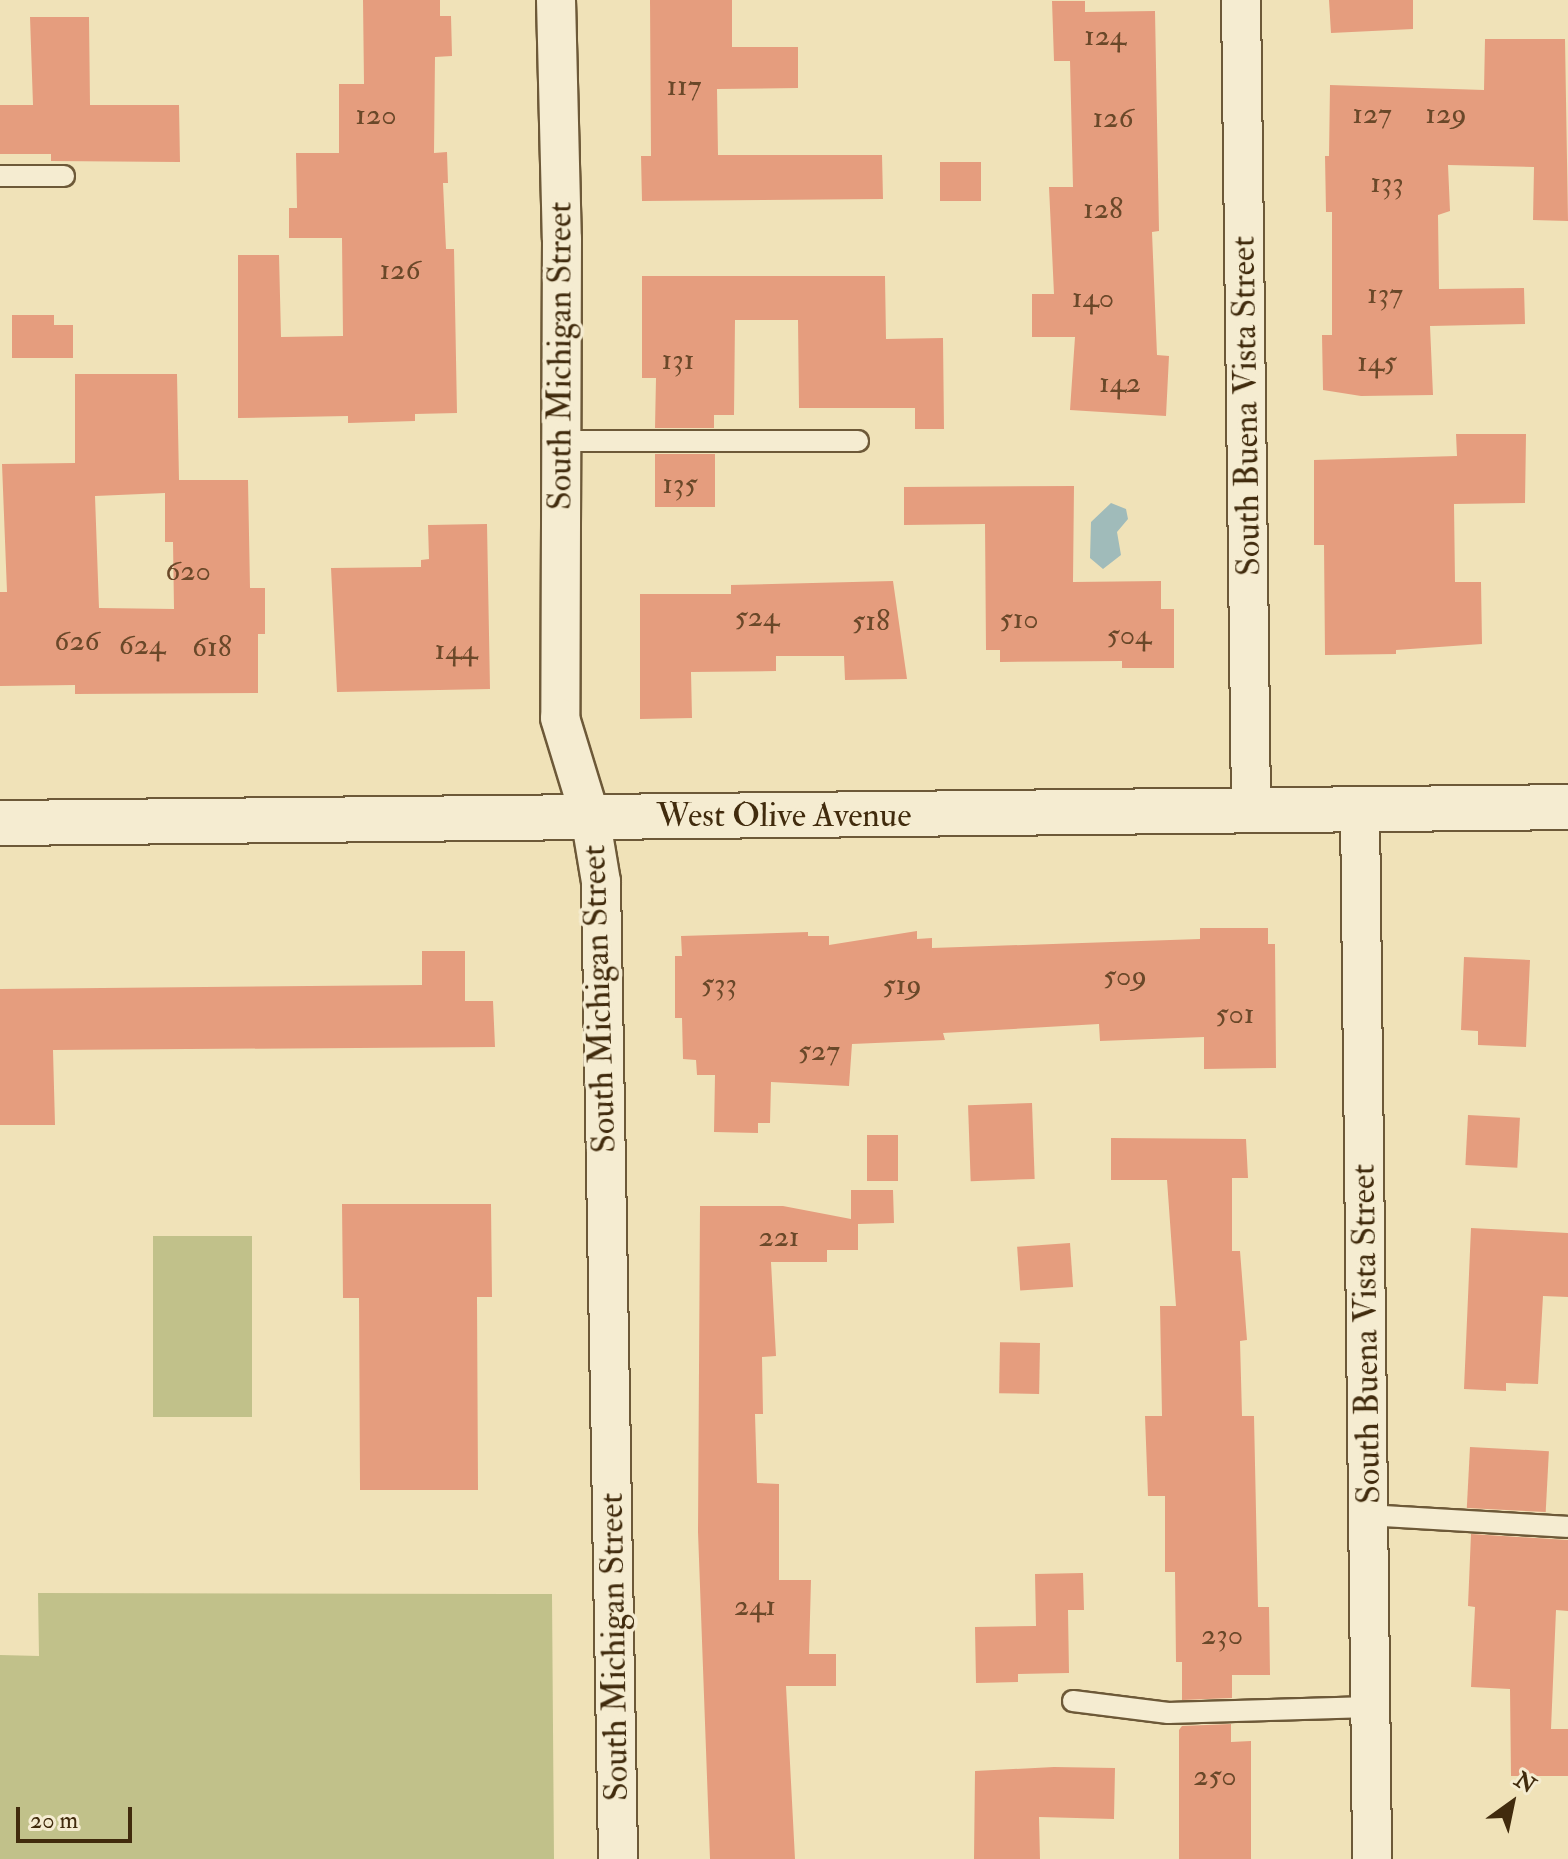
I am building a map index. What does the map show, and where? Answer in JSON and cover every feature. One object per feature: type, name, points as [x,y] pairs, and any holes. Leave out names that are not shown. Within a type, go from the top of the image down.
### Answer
[{"type":"street","name":"South Michigan Street","points":[[556,0],[560,718],[590,816],[601,882],[618,1859]]},
{"type":"street","name":"South Buena Vista Street","points":[[1241,0],[1251,811]]},
{"type":"street","name":"West Olive Avenue","points":[[0,823],[1568,807]]},
{"type":"street","name":"South Buena Vista Street","points":[[1360,810],[1372,1859]]},
{"type":"lane","points":[[0,176],[64,176]]},
{"type":"lane","points":[[560,441],[858,441]]},
{"type":"lane","points":[[1368,1515],[1568,1527]]},
{"type":"lane","points":[[1073,1701],[1168,1713],[1370,1707]]},
{"type":"green space","points":[[153,1236],[252,1236],[252,1417],[153,1417]]},
{"type":"green space","points":[[38,1593],[552,1594],[554,1859],[0,1859],[0,1655],[39,1656]]},
{"type":"water","points":[[1111,503],[1126,509],[1128,519],[1117,532],[1121,555],[1103,569],[1090,558],[1091,522]]},
{"type":"building","points":[[363,0],[440,0],[440,16],[451,16],[452,56],[435,57],[434,153],[447,152],[448,183],[443,183],[446,249],[454,249],[457,413],[415,414],[415,421],[348,423],[348,416],[238,418],[238,255],[279,255],[281,337],[343,336],[342,238],[289,238],[289,208],[297,208],[296,153],[339,153],[339,84],[364,84]]},
{"type":"building","points":[[650,0],[732,0],[732,47],[798,47],[798,88],[717,89],[718,155],[882,155],[883,199],[642,201],[641,156],[651,156]]},
{"type":"building","points":[[1329,0],[1413,0],[1413,29],[1331,33]]},
{"type":"building","points":[[1052,1],[1085,1],[1085,12],[1155,11],[1159,231],[1152,232],[1157,355],[1169,356],[1166,416],[1070,410],[1075,337],[1032,337],[1032,294],[1054,294],[1049,187],[1073,187],[1070,61],[1054,61]]},
{"type":"building","points":[[30,17],[89,17],[90,105],[179,105],[180,162],[51,161],[51,154],[0,154],[0,105],[33,105]]},
{"type":"building","points":[[1485,39],[1565,39],[1568,221],[1533,220],[1534,167],[1448,165],[1450,211],[1438,215],[1439,289],[1524,288],[1525,324],[1430,326],[1433,395],[1361,396],[1323,390],[1322,335],[1332,335],[1332,212],[1326,212],[1325,156],[1329,156],[1330,85],[1484,90]]},
{"type":"building","points":[[940,162],[981,162],[981,201],[940,201]]},
{"type":"building","points":[[642,276],[885,276],[886,339],[943,338],[944,429],[915,429],[915,408],[799,408],[798,320],[735,320],[734,415],[714,415],[714,428],[655,428],[656,378],[642,378]]},
{"type":"building","points":[[12,315],[54,315],[54,325],[73,325],[73,358],[12,358]]},
{"type":"building","points":[[75,374],[177,374],[179,480],[248,480],[250,588],[265,588],[265,634],[258,634],[258,693],[75,694],[75,685],[0,686],[0,592],[7,592],[2,464],[75,463]],"holes":[[[165,493],[165,542],[173,542],[174,609],[99,608],[95,496]]]},
{"type":"building","points":[[1456,434],[1526,434],[1525,503],[1454,504],[1455,582],[1481,582],[1482,644],[1396,650],[1396,654],[1325,655],[1324,545],[1314,545],[1314,460],[1457,456]]},
{"type":"building","points":[[655,454],[715,454],[715,507],[655,507]]},
{"type":"building","points":[[1074,486],[1073,582],[1161,581],[1161,609],[1174,609],[1174,668],[1122,668],[1122,661],[1000,662],[1000,650],[986,650],[985,524],[904,525],[904,487]]},
{"type":"building","points":[[487,524],[490,689],[337,692],[331,568],[421,567],[421,560],[429,559],[428,525]]},
{"type":"building","points":[[893,581],[907,679],[845,680],[844,656],[776,656],[776,671],[691,672],[692,718],[640,719],[640,594],[731,594],[731,585]]},
{"type":"building","points":[[1200,928],[1268,928],[1268,944],[1275,944],[1276,1068],[1204,1069],[1204,1037],[1100,1041],[1099,1024],[943,1033],[945,1040],[852,1044],[849,1086],[771,1082],[770,1123],[758,1123],[758,1133],[714,1132],[715,1075],[697,1075],[696,1060],[683,1059],[682,1018],[675,1018],[675,956],[682,956],[681,936],[808,932],[808,936],[829,936],[829,945],[917,931],[917,939],[932,938],[932,948],[1200,939]]},
{"type":"building","points":[[422,951],[465,951],[465,1001],[493,1001],[495,1047],[53,1050],[55,1125],[0,1125],[0,989],[422,985]]},
{"type":"building","points":[[1464,957],[1530,960],[1526,1047],[1478,1045],[1478,1031],[1461,1030]]},
{"type":"building","points":[[1032,1103],[1035,1179],[971,1181],[968,1105]]},
{"type":"building","points":[[1468,1115],[1520,1118],[1517,1168],[1465,1165]]},
{"type":"building","points":[[867,1135],[898,1135],[898,1181],[867,1181]]},
{"type":"building","points":[[1111,1138],[1246,1139],[1248,1178],[1232,1178],[1232,1251],[1240,1251],[1247,1340],[1240,1341],[1242,1416],[1254,1416],[1258,1607],[1269,1607],[1270,1675],[1232,1675],[1232,1698],[1182,1700],[1182,1662],[1176,1662],[1175,1572],[1165,1572],[1165,1496],[1148,1496],[1145,1416],[1162,1416],[1160,1306],[1176,1306],[1167,1180],[1111,1180]]},
{"type":"building","points":[[851,1190],[893,1190],[894,1223],[858,1224],[858,1250],[827,1250],[827,1262],[771,1262],[776,1356],[762,1357],[763,1414],[755,1414],[757,1483],[779,1484],[779,1580],[811,1580],[809,1654],[836,1654],[836,1686],[786,1686],[795,1859],[710,1859],[698,1532],[700,1206],[783,1206],[851,1219]]},
{"type":"building","points":[[342,1204],[491,1204],[492,1297],[477,1297],[478,1490],[360,1490],[359,1298],[343,1298]]},
{"type":"building","points":[[1471,1228],[1568,1233],[1568,1297],[1543,1296],[1538,1384],[1506,1383],[1506,1391],[1464,1389]]},
{"type":"building","points":[[1070,1243],[1073,1287],[1020,1291],[1017,1247]]},
{"type":"building","points":[[1000,1342],[1040,1343],[1039,1394],[999,1393]]},
{"type":"building","points":[[1470,1447],[1549,1451],[1546,1512],[1467,1508]]},
{"type":"building","points":[[1471,1534],[1568,1540],[1568,1611],[1556,1610],[1551,1729],[1568,1729],[1568,1776],[1511,1776],[1510,1689],[1471,1687],[1475,1607],[1468,1606]]},
{"type":"building","points":[[1083,1573],[1084,1610],[1068,1610],[1069,1673],[1018,1674],[1018,1682],[976,1683],[975,1627],[1036,1626],[1035,1574]]},
{"type":"building","points":[[1231,1724],[1231,1742],[1251,1741],[1251,1859],[1179,1859],[1179,1730],[1182,1726]]},
{"type":"building","points":[[1115,1768],[1114,1819],[1039,1817],[1040,1859],[974,1859],[975,1771]]}]
